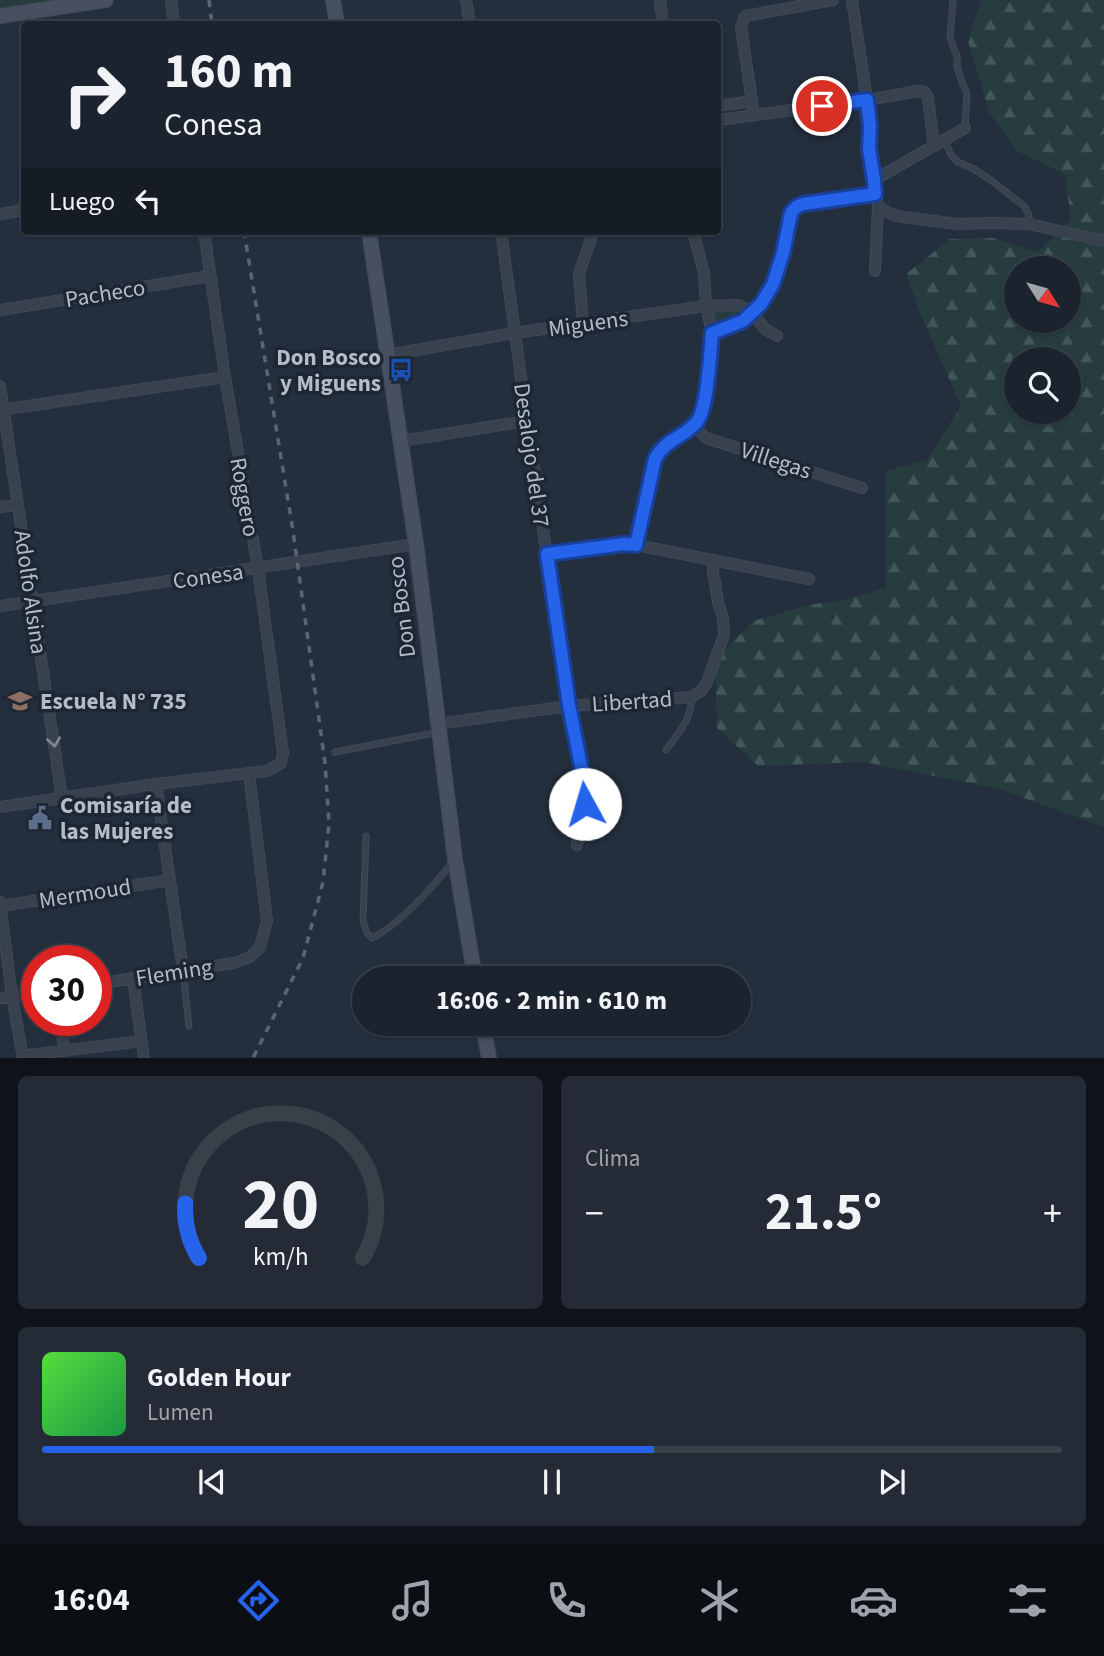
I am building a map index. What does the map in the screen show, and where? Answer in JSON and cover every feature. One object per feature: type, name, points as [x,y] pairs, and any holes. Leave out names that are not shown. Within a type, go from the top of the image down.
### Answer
[{"type":"street","points":[[0,16],[105,0]]},
{"type":"street","points":[[171,0],[174,21]]},
{"type":"street","points":[[333,0],[336,21]]},
{"type":"street","points":[[466,0],[470,21]]},
{"type":"street","points":[[660,0],[663,21]]},
{"type":"street","points":[[754,116],[741,27],[745,16],[833,0]]},
{"type":"street","points":[[852,0],[867,100],[869,148],[878,207],[875,271]]},
{"type":"street","points":[[721,120],[918,91],[925,92],[928,97],[933,139],[941,143]]},
{"type":"street","points":[[721,106],[752,101]]},
{"type":"street","points":[[874,180],[965,128]]},
{"type":"street","points":[[712,333],[743,321],[761,304],[773,284],[791,213],[796,207],[875,194]]},
{"type":"street","points":[[878,207],[903,217],[958,224],[1029,224],[1104,241]]},
{"type":"street","points":[[0,214],[21,210]]},
{"type":"street","name":"Roggero","points":[[205,235],[225,377],[258,569],[283,753],[281,763],[267,771],[249,773]]},
{"type":"street","name":"Don Bosco","points":[[370,235],[416,544],[455,859],[473,966]]},
{"type":"street","name":"Desalojo del 37","points":[[502,235],[569,705],[585,787],[585,804],[577,845]]},
{"type":"street","points":[[583,324],[579,273],[591,235]]},
{"type":"street","points":[[636,545],[655,459],[661,448],[694,425],[703,410],[712,333],[706,306],[704,273],[694,235]]},
{"type":"street","name":"Pacheco","points":[[0,310],[211,275]]},
{"type":"street","name":"Miguens","points":[[388,355],[706,306],[739,305],[752,312]]},
{"type":"street","points":[[752,312],[765,329],[777,336]]},
{"type":"street","points":[[2,410],[225,377]]},
{"type":"street","name":"Adolfo Alsina","points":[[0,386],[62,798]]},
{"type":"street","points":[[401,441],[527,421]]},
{"type":"street","name":"Villegas","points":[[694,425],[706,438],[862,488]]},
{"type":"street","points":[[0,507],[18,505]]},
{"type":"street","name":"Conesa","points":[[0,607],[416,544]]},
{"type":"street","points":[[547,554],[624,544],[636,545],[809,579]]},
{"type":"street","points":[[696,694],[707,682],[724,635],[713,561]]},
{"type":"street","name":"Libertad","points":[[438,728],[569,705],[696,694]]},
{"type":"street","points":[[0,807],[249,773]]},
{"type":"street","name":"Fleming","points":[[112,982],[234,963],[250,957],[260,947],[267,921],[249,773]]},
{"type":"street","points":[[156,784],[183,971]]},
{"type":"street","name":"Mermoud","points":[[0,904],[170,880]]},
{"type":"street","points":[[0,904],[22,1057],[142,1041]]},
{"type":"street","points":[[133,979],[144,1058]]},
{"type":"street","points":[[0,998],[21,995]]},
{"type":"street","points":[[63,1036],[64,1050]]},
{"type":"street","points":[[485,1036],[489,1058]]},
{"type":"lane","points":[[953,0],[950,38],[967,93],[965,128]]},
{"type":"lane","points":[[941,143],[958,162],[974,169],[1024,206],[1029,215],[1029,224]]},
{"type":"lane","points":[[666,750],[686,722],[696,694]]},
{"type":"lane","points":[[335,752],[438,728]]},
{"type":"lane","points":[[366,836],[363,921],[372,938],[383,933],[404,914],[440,879],[455,859]]},
{"type":"lane","points":[[183,971],[189,1026]]},
{"type":"green space","points":[[0,0],[72,0],[0,12]]},
{"type":"green space","points":[[981,0],[1104,0],[1104,827],[999,789],[864,762],[758,766],[717,728],[715,661],[753,621],[886,588],[885,471],[927,460],[961,406],[906,274],[950,239],[993,238],[1038,252],[1071,220],[1065,174],[1017,151],[989,112],[968,41]]},
{"type":"green space","points":[[739,310],[743,314],[739,318],[715,323],[713,312]]},
{"type":"railway","points":[[209,0],[212,21]]},
{"type":"railway","points":[[245,235],[293,531],[325,763],[329,824],[323,882],[303,958],[253,1058]]},
{"type":"place","name":"Don Bosco y Miguens","points":[[401,370]]},
{"type":"place","name":"Escuela N° 735","points":[[20,701]]},
{"type":"place","name":"Comisaría de las Mujeres","points":[[40,818]]},
{"type":"route","points":[[585,804],[585,787],[569,705],[547,554],[624,544],[636,545],[655,459],[661,448],[694,425],[703,410],[712,333],[743,321],[761,304],[773,284],[791,213],[803,204],[875,194],[867,100],[822,106]]}]
